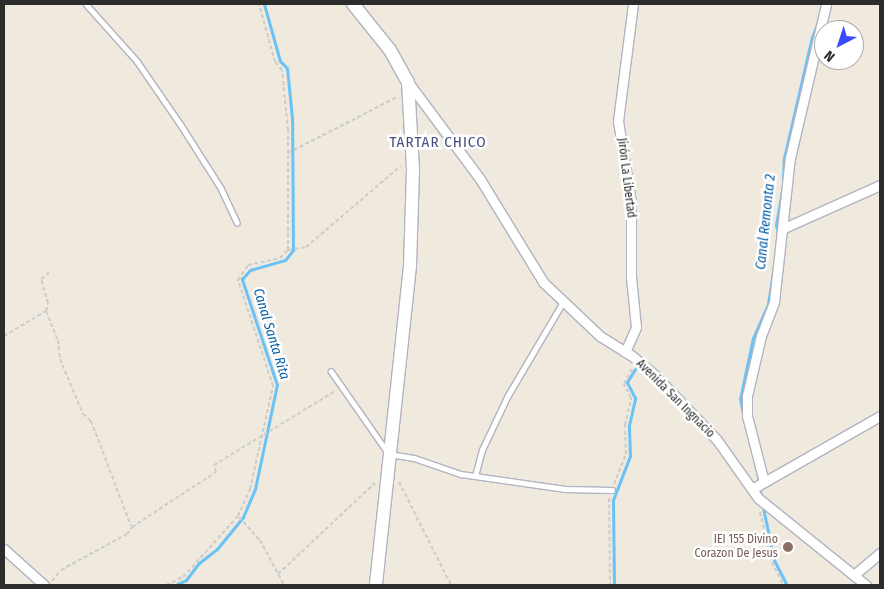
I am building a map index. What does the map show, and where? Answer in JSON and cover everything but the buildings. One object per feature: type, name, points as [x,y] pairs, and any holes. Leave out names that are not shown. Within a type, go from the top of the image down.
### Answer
[{"type":"street","points":[[353,4],[390,50],[408,86],[412,156],[410,266],[376,585]]},
{"type":"street","name":"Jirón La Libertad","points":[[626,352],[636,328],[630,277],[631,202],[618,121],[633,4]]},
{"type":"street","points":[[764,482],[747,416],[747,396],[761,336],[774,302],[784,228],[781,223],[790,158],[826,4]]},
{"type":"street","name":"Avenida San Ingnacio","points":[[408,86],[480,179],[543,282],[600,336],[637,360],[717,440],[758,498],[855,574],[866,585]]},
{"type":"street","points":[[784,228],[880,184]]},
{"type":"street","points":[[752,489],[880,416]]},
{"type":"street","points":[[4,549],[46,585]]},
{"type":"street","points":[[855,574],[880,553]]},
{"type":"lane","points":[[86,4],[136,61],[145,78],[182,125],[221,188],[237,222]]},
{"type":"lane","points":[[475,476],[482,450],[507,397],[563,302]]},
{"type":"lane","points":[[331,371],[389,454],[475,476],[565,489],[612,490]]},
{"type":"path","points":[[259,4],[274,62],[282,70],[288,153],[288,250]]},
{"type":"path","points":[[288,153],[408,86]]},
{"type":"path","points":[[166,585],[183,576],[238,516],[250,489],[273,386],[238,280],[248,265],[280,258],[288,250],[306,247],[412,156]]},
{"type":"path","points":[[50,272],[41,279],[48,303],[46,312],[58,340],[60,358],[83,414],[91,421],[132,527]]},
{"type":"path","points":[[4,336],[46,312]]},
{"type":"path","points":[[610,585],[607,532],[608,499],[626,454],[625,425],[631,398],[624,384],[637,360]]},
{"type":"path","points":[[46,585],[61,570],[128,534],[132,527],[216,472],[214,465],[341,387]]},
{"type":"path","points":[[278,574],[387,472],[399,481],[450,585]]},
{"type":"path","points":[[758,498],[772,562],[783,585]]},
{"type":"path","points":[[238,516],[260,540],[284,585]]},
{"type":"waterway","name":"Canal Santa Rita","points":[[175,585],[186,580],[199,563],[217,549],[243,517],[255,489],[277,385],[242,279],[250,270],[285,260],[293,250],[292,118],[287,68],[280,61],[264,4]]},
{"type":"waterway","name":"Canal Remonta 2","points":[[783,181],[784,158],[814,32]]},
{"type":"waterway","name":"Canal Remonta 2","points":[[779,235],[776,225],[783,187]]},
{"type":"waterway","name":"Canal Remonta 2","points":[[745,424],[740,399],[753,338],[768,304],[774,266]]},
{"type":"waterway","points":[[614,585],[613,500],[630,456],[629,425],[635,398],[627,382],[639,363]]},
{"type":"waterway","name":"Canal Remonta 2","points":[[757,471],[761,497]]},
{"type":"waterway","name":"Canal Remonta 2","points":[[762,503],[774,560],[787,585]]},
{"type":"place","name":"IEI 155 Divino Corazon De Jesus","points":[[788,547]]},
{"type":"district","name":"TARTAR CHICO","points":[[438,143]]}]
